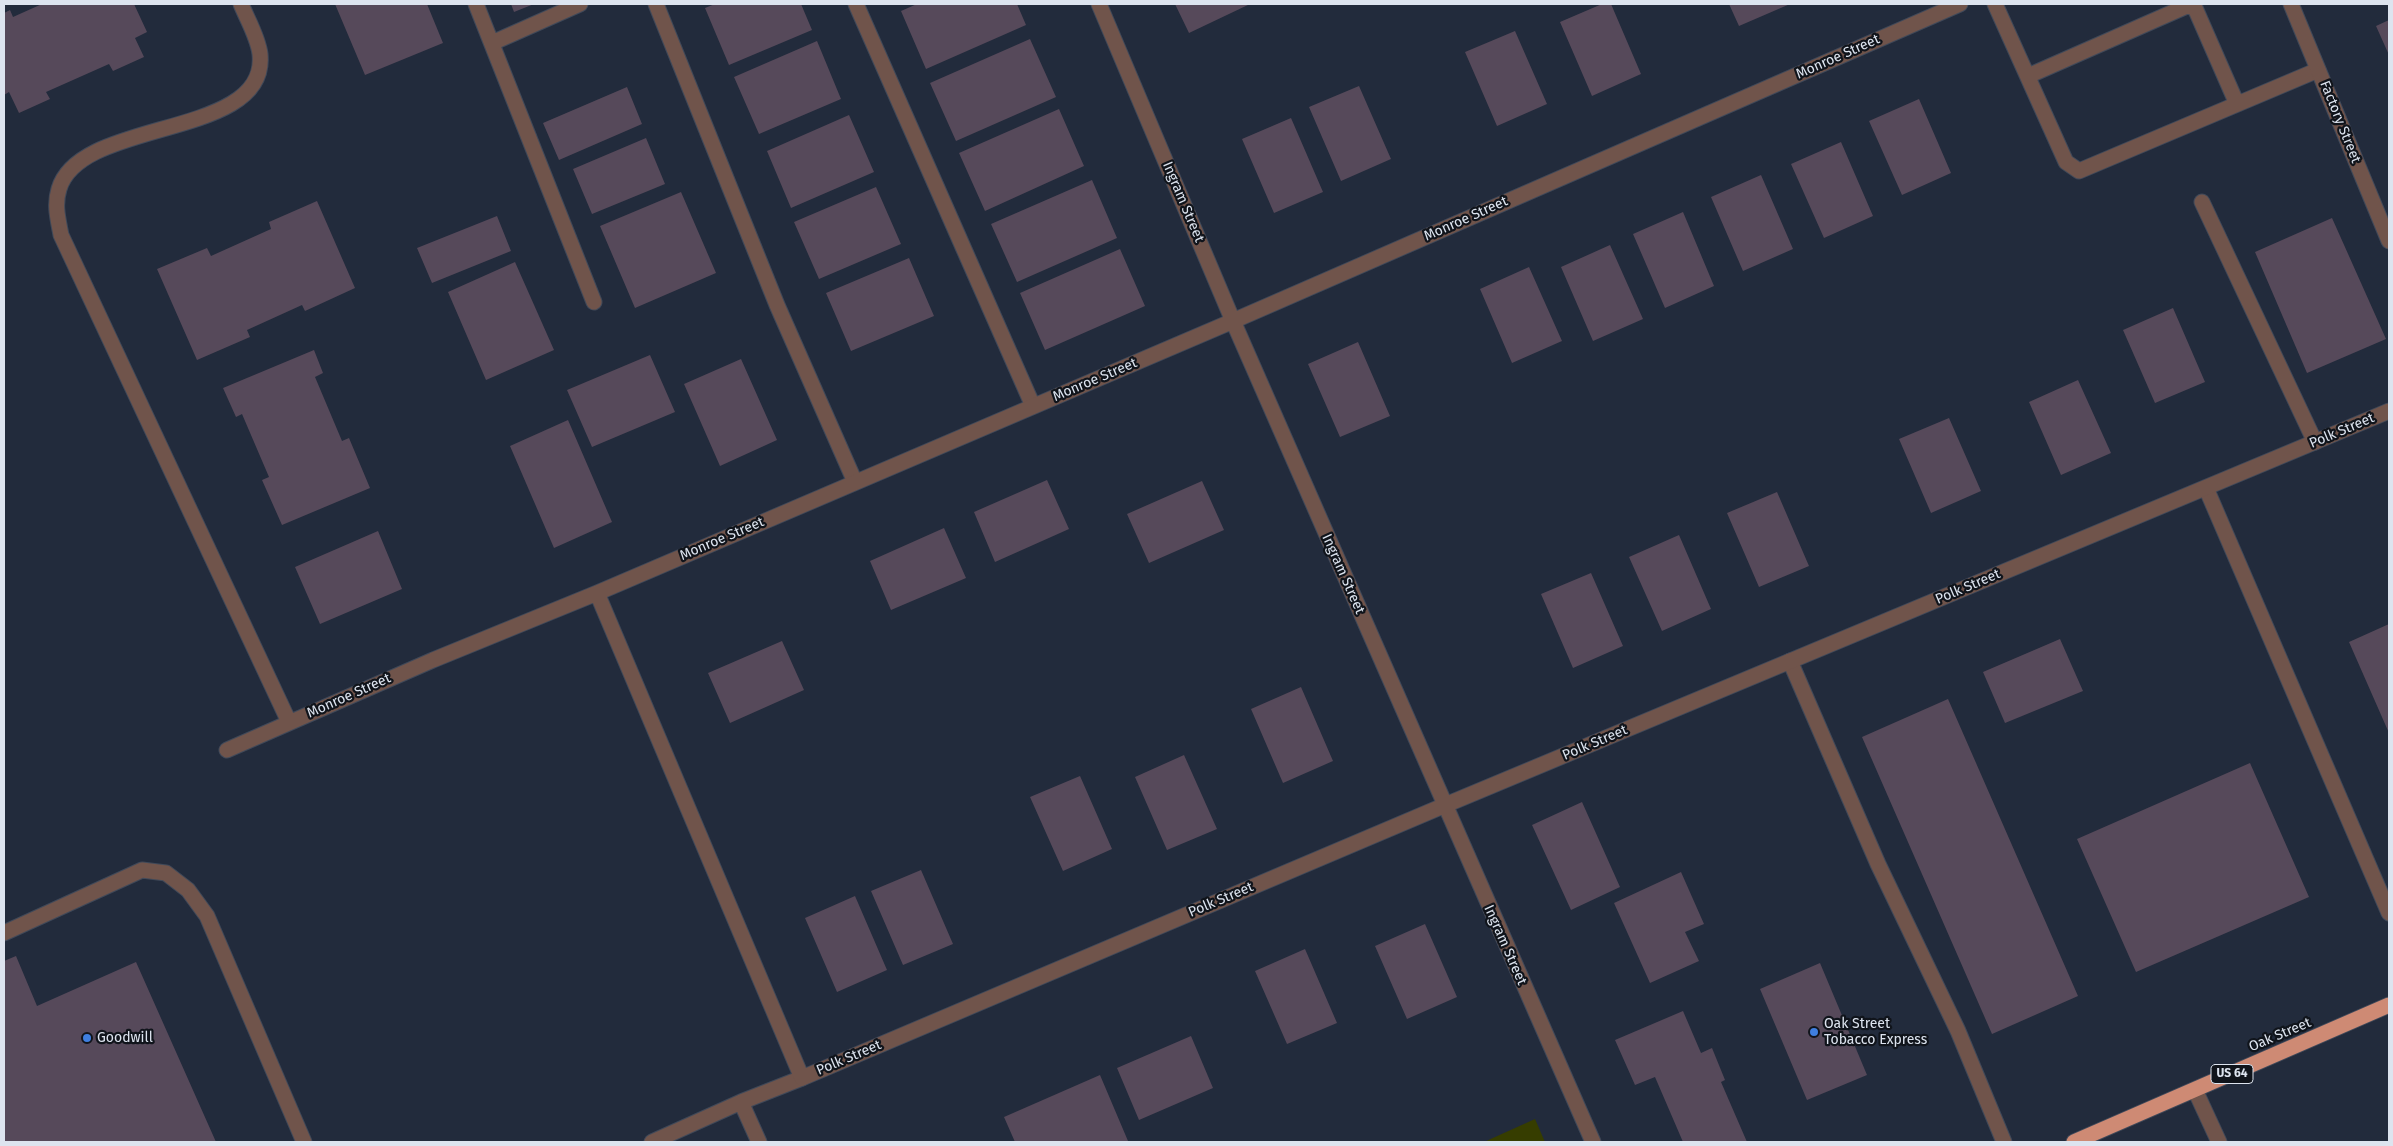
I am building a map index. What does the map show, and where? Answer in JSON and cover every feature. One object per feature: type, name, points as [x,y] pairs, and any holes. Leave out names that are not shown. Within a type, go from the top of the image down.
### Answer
[{"type":"highway","name":"Oak Street","points":[[2074,1142],[2389,1005]]},
{"type":"street","points":[[241,4],[260,54],[255,83],[244,97],[179,124],[98,151],[79,162],[66,175],[59,188],[56,204],[61,234],[289,722]]},
{"type":"street","points":[[476,4],[594,302]]},
{"type":"street","points":[[492,42],[580,4]]},
{"type":"street","points":[[656,4],[777,305],[855,482]]},
{"type":"street","points":[[856,4],[1033,406]]},
{"type":"street","name":"Ingram Street","points":[[1099,4],[1232,321],[1443,806],[1593,1142]]},
{"type":"street","name":"Monroe Street","points":[[227,750],[433,660],[597,593],[1232,321],[1960,4]]},
{"type":"street","points":[[1996,4],[2066,162],[2079,171],[2318,70]]},
{"type":"street","name":"Factory Street","points":[[2291,4],[2389,241]]},
{"type":"street","points":[[2028,76],[2187,6],[2196,8],[2236,104]]},
{"type":"street","points":[[2202,202],[2315,442]]},
{"type":"street","name":"Polk Street","points":[[652,1142],[740,1102],[802,1078],[1443,806],[2389,411]]},
{"type":"street","points":[[2206,488],[2389,913]]},
{"type":"street","points":[[597,593],[802,1078]]},
{"type":"street","points":[[1790,662],[1878,864],[1958,1031],[2004,1142]]},
{"type":"street","points":[[4,933],[142,870],[166,873],[188,890],[207,916],[304,1142]]},
{"type":"street","points":[[2195,1090],[2218,1142]]},
{"type":"street","points":[[740,1102],[759,1142]]},
{"type":"green space","points":[[1535,1119],[1545,1142],[1484,1142]]},
{"type":"building","points":[[42,4],[134,4],[147,32],[135,38],[144,57],[113,71],[109,64],[46,92],[50,99],[19,113],[9,92],[4,95],[4,13],[10,10],[13,17]]},
{"type":"building","points":[[335,4],[427,4],[443,43],[365,75]]},
{"type":"building","points":[[511,4],[534,4],[514,12]]},
{"type":"building","points":[[715,4],[801,4],[812,30],[729,65],[705,8]]},
{"type":"building","points":[[917,4],[1017,4],[1026,25],[926,69],[901,11]]},
{"type":"building","points":[[1175,4],[1250,4],[1189,33]]},
{"type":"building","points":[[1602,4],[1611,4],[1641,74],[1592,96],[1560,22]]},
{"type":"building","points":[[1729,4],[1790,4],[1739,26]]},
{"type":"building","points":[[2389,20],[2389,55],[2376,26]]},
{"type":"building","points":[[1515,31],[1547,104],[1497,126],[1465,52]]},
{"type":"building","points":[[1030,39],[1056,97],[956,141],[930,83]]},
{"type":"building","points":[[817,41],[841,99],[759,134],[734,77]]},
{"type":"building","points":[[1359,86],[1391,159],[1341,181],[1309,107]]},
{"type":"building","points":[[627,87],[642,124],[559,160],[543,123]]},
{"type":"building","points":[[1919,99],[1951,173],[1902,195],[1869,121]]},
{"type":"building","points":[[1059,109],[1084,166],[985,211],[959,153]]},
{"type":"building","points":[[849,115],[874,172],[791,208],[767,151]]},
{"type":"building","points":[[1291,118],[1323,192],[1274,213],[1242,139]]},
{"type":"building","points":[[646,138],[665,184],[592,214],[573,169]]},
{"type":"building","points":[[1841,142],[1873,216],[1824,238],[1791,164]]},
{"type":"building","points":[[1761,175],[1793,249],[1743,271],[1711,197]]},
{"type":"building","points":[[1092,180],[1117,238],[1017,282],[991,224]]},
{"type":"building","points":[[876,187],[901,244],[819,279],[794,222]]},
{"type":"building","points":[[681,192],[716,273],[635,308],[600,226]]},
{"type":"building","points":[[317,201],[355,288],[305,311],[302,305],[247,330],[250,337],[197,360],[157,269],[207,248],[211,256],[271,229],[269,222]]},
{"type":"building","points":[[1683,212],[1714,286],[1665,308],[1633,234]]},
{"type":"building","points":[[497,216],[511,251],[432,283],[417,248]]},
{"type":"building","points":[[2332,218],[2386,339],[2307,373],[2255,252]]},
{"type":"building","points":[[1610,245],[1643,319],[1593,341],[1561,267]]},
{"type":"building","points":[[1120,249],[1145,306],[1045,350],[1020,293]]},
{"type":"building","points":[[909,258],[934,316],[851,351],[826,293]]},
{"type":"building","points":[[515,262],[554,350],[486,380],[448,292]]},
{"type":"building","points":[[1529,267],[1562,341],[1512,363],[1480,289]]},
{"type":"building","points":[[2173,308],[2205,382],[2155,403],[2123,330]]},
{"type":"building","points":[[1358,342],[1390,416],[1340,437],[1308,364]]},
{"type":"building","points":[[314,350],[323,373],[315,377],[342,441],[349,438],[370,488],[282,525],[262,480],[269,477],[242,414],[236,417],[223,388]]},
{"type":"building","points":[[650,355],[675,412],[592,447],[567,390]]},
{"type":"building","points":[[741,359],[777,440],[720,466],[684,384]]},
{"type":"building","points":[[2078,380],[2111,453],[2061,475],[2029,402]]},
{"type":"building","points":[[1949,418],[1981,491],[1931,513],[1899,439]]},
{"type":"building","points":[[568,420],[612,522],[554,548],[510,446]]},
{"type":"building","points":[[1047,480],[1069,529],[995,562],[974,512]]},
{"type":"building","points":[[1202,481],[1224,530],[1149,563],[1127,514]]},
{"type":"building","points":[[1777,492],[1809,566],[1759,587],[1727,513]]},
{"type":"building","points":[[944,528],[966,578],[891,610],[870,561]]},
{"type":"building","points":[[378,531],[402,589],[320,624],[295,567]]},
{"type":"building","points":[[1679,535],[1711,609],[1662,631],[1629,557]]},
{"type":"building","points":[[1591,573],[1623,646],[1573,668],[1541,594]]},
{"type":"building","points":[[2389,624],[2389,733],[2349,642]]},
{"type":"building","points":[[2060,639],[2083,691],[2005,723],[1983,672]]},
{"type":"building","points":[[782,641],[804,690],[730,723],[708,673]]},
{"type":"building","points":[[1301,687],[1333,761],[1283,783],[1251,709]]},
{"type":"building","points":[[1948,699],[2078,996],[1992,1034],[1862,737]]},
{"type":"building","points":[[1184,755],[1217,829],[1167,850],[1135,777]]},
{"type":"building","points":[[2250,763],[2309,897],[2136,972],[2077,839]]},
{"type":"building","points":[[1080,776],[1112,849],[1063,871],[1030,797]]},
{"type":"building","points":[[1582,802],[1620,887],[1571,910],[1532,825]]},
{"type":"building","points":[[921,870],[953,944],[903,965],[871,891]]},
{"type":"building","points":[[1681,872],[1704,924],[1685,932],[1699,961],[1650,983],[1614,903]]},
{"type":"building","points":[[855,896],[887,970],[837,992],[805,918]]},
{"type":"building","points":[[1425,924],[1457,997],[1407,1019],[1375,946]]},
{"type":"building","points":[[1305,949],[1337,1023],[1287,1044],[1255,971]]},
{"type":"building","name":"Goodwill","points":[[16,956],[37,1006],[136,962],[216,1142],[4,1142],[4,961]]},
{"type":"building","name":"Oak Street Tobacco Express","points":[[1820,963],[1867,1075],[1807,1100],[1760,989]]},
{"type":"building","points":[[1683,1011],[1701,1053],[1712,1048],[1725,1080],[1721,1082],[1747,1142],[1683,1142],[1655,1077],[1635,1085],[1615,1040]]},
{"type":"building","points":[[1191,1036],[1213,1088],[1139,1120],[1117,1068]]},
{"type":"building","points":[[1100,1075],[1128,1141],[1015,1142],[1004,1117]]},
{"type":"place","name":"Oak Street Tobacco Express","points":[[1814,1032]]},
{"type":"place","name":"Goodwill","points":[[87,1038]]}]
